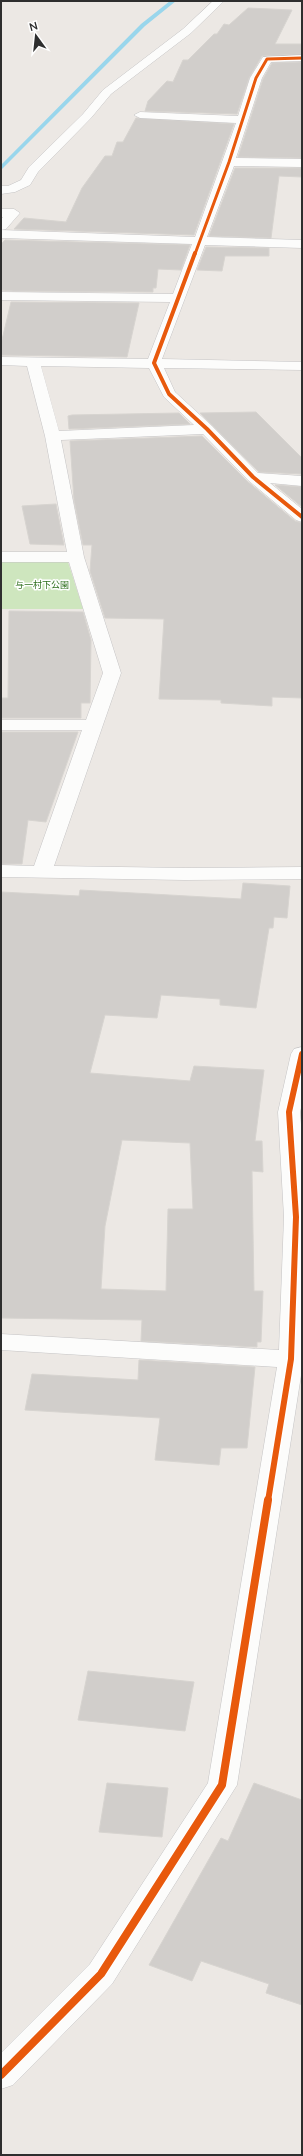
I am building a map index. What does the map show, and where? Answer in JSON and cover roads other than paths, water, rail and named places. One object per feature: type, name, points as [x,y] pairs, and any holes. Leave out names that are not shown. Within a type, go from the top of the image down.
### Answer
[{"type":"street","points":[[1,190],[11,189],[26,182],[33,170],[87,116],[108,92],[187,30],[219,1]]},
{"type":"street","points":[[302,58],[268,59],[256,78],[228,162],[154,363],[169,394],[207,429],[253,477],[302,517]]},
{"type":"street","points":[[140,115],[242,120]]},
{"type":"street","points":[[228,162],[302,163]]},
{"type":"street","points":[[1,213],[14,213],[1,226]]},
{"type":"street","points":[[1,234],[198,242],[302,244]]},
{"type":"street","points":[[1,296],[178,298]]},
{"type":"street","points":[[1,361],[302,366]]},
{"type":"street","points":[[33,362],[53,436],[76,557],[112,673],[42,872]]},
{"type":"street","points":[[53,436],[207,429]]},
{"type":"street","points":[[253,477],[302,481]]},
{"type":"street","points":[[1,557],[76,557]]},
{"type":"street","points":[[1,725],[93,725]]},
{"type":"street","points":[[1,871],[185,874],[302,873]]},
{"type":"street","points":[[1,2075],[101,1974],[222,1785],[291,1359],[296,1217],[295,1112],[302,1054]]},
{"type":"street","points":[[1,1342],[291,1359]]},
{"type":"waterway","points":[[1,168],[143,25],[173,1]]},
{"type":"park label","name":"与一村下公園","points":[[42,585]]}]
